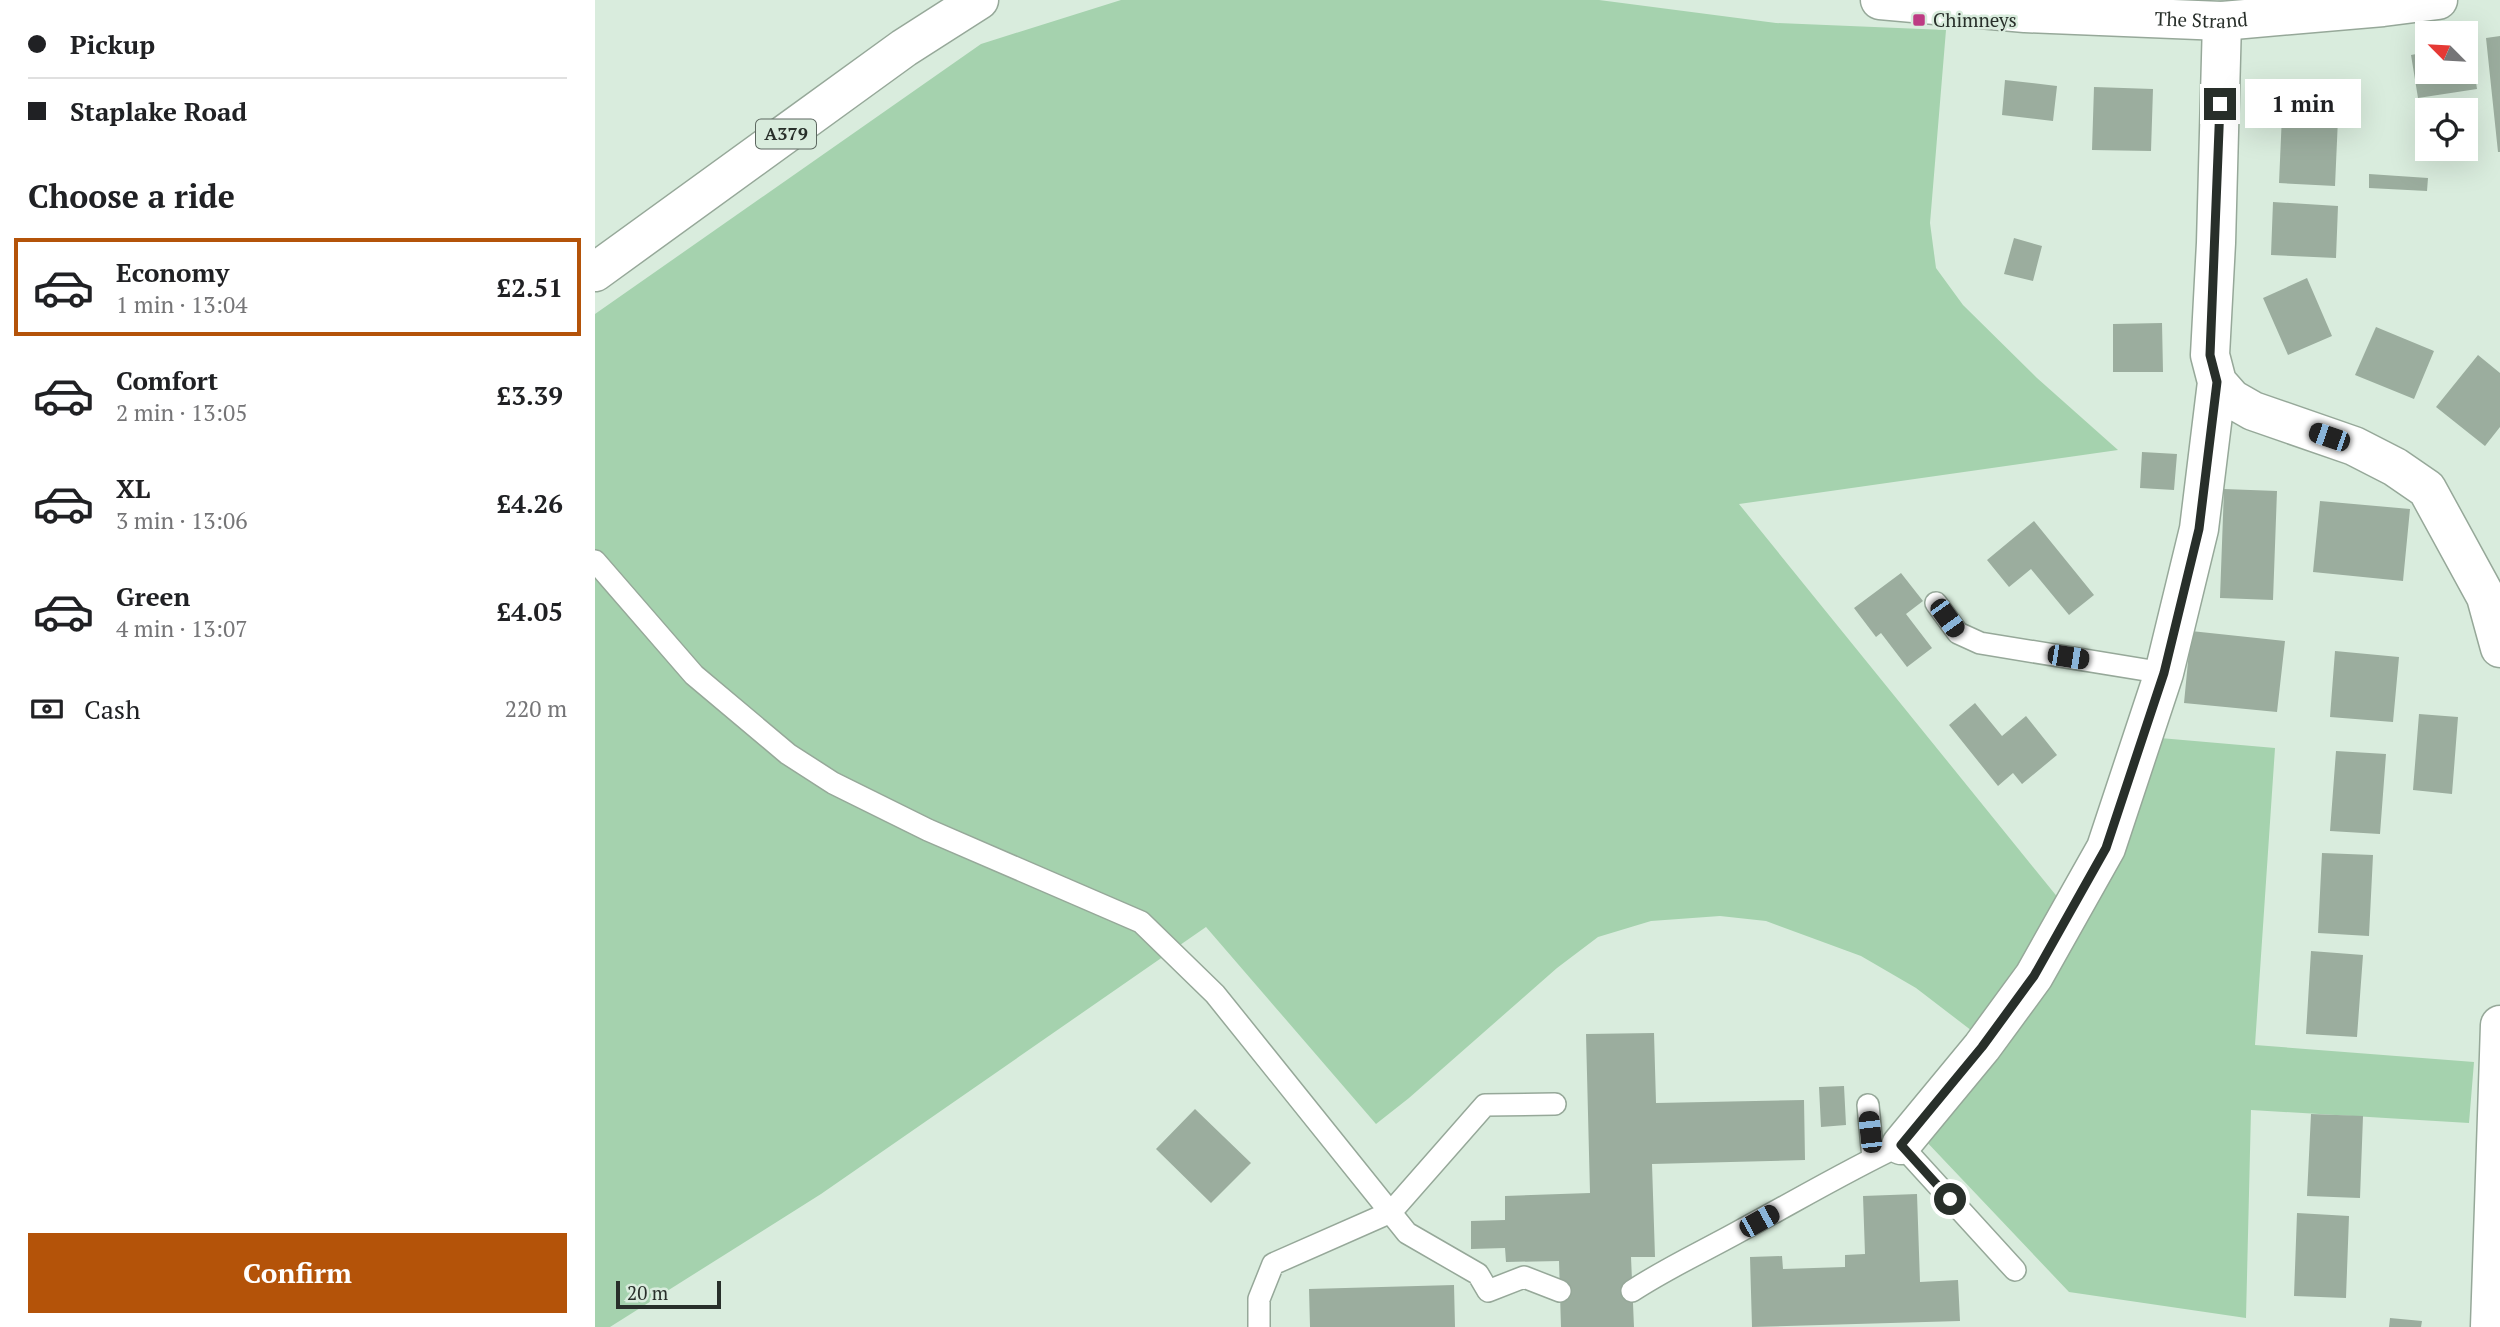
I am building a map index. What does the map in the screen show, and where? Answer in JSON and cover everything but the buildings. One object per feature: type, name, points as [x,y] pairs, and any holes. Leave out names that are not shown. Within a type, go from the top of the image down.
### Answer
[{"type":"street","name":"A379","points":[[595,272],[904,48],[979,0]]},
{"type":"street","name":"The Strand","points":[[1880,0],[2025,13],[2222,21],[2438,0]]},
{"type":"street","points":[[1887,1152],[1982,1047],[2034,976],[2106,848],[2164,673],[2199,529],[2217,382],[2210,355],[2222,21]]},
{"type":"street","points":[[2217,382],[2232,399],[2253,411],[2354,446],[2395,467],[2427,489],[2486,597],[2500,648]]},
{"type":"street","points":[[2490,1327],[2500,1024]]},
{"type":"lane","points":[[595,561],[694,675],[788,754],[833,783],[928,830],[1141,922],[1215,994],[1407,1233],[1478,1274],[1487,1291],[1524,1277],[1560,1292]]},
{"type":"lane","points":[[1936,603],[1958,633],[1980,643],[2164,673]]},
{"type":"lane","points":[[1259,1327],[1259,1299],[1273,1264],[1391,1212],[1485,1105],[1555,1104]]},
{"type":"lane","points":[[1868,1105],[1887,1152],[2015,1270]]},
{"type":"lane","points":[[1632,1291],[1666,1269],[1887,1152]]},
{"type":"green space","points":[[1121,0],[1599,0],[1776,23],[1946,30],[1930,223],[1936,268],[1963,305],[2037,378],[2118,450],[1739,504],[2059,899],[2021,976],[1976,1034],[1916,988],[1861,956],[1766,921],[1720,916],[1651,921],[1598,937],[1557,968],[1376,1124],[1206,927],[821,1194],[610,1327],[595,1327],[595,314],[981,44]]},
{"type":"green space","points":[[2160,738],[2275,748],[2255,1045],[2474,1062],[2469,1123],[2251,1110],[2246,1318],[2069,1292],[1923,1138]]},
{"type":"place","name":"Chimneys","points":[[1919,20]]},
{"type":"route","points":[[1950,1199],[1901,1145],[1982,1047],[2034,976],[2106,848],[2164,673],[2199,529],[2217,382],[2210,355],[2220,104]]}]
